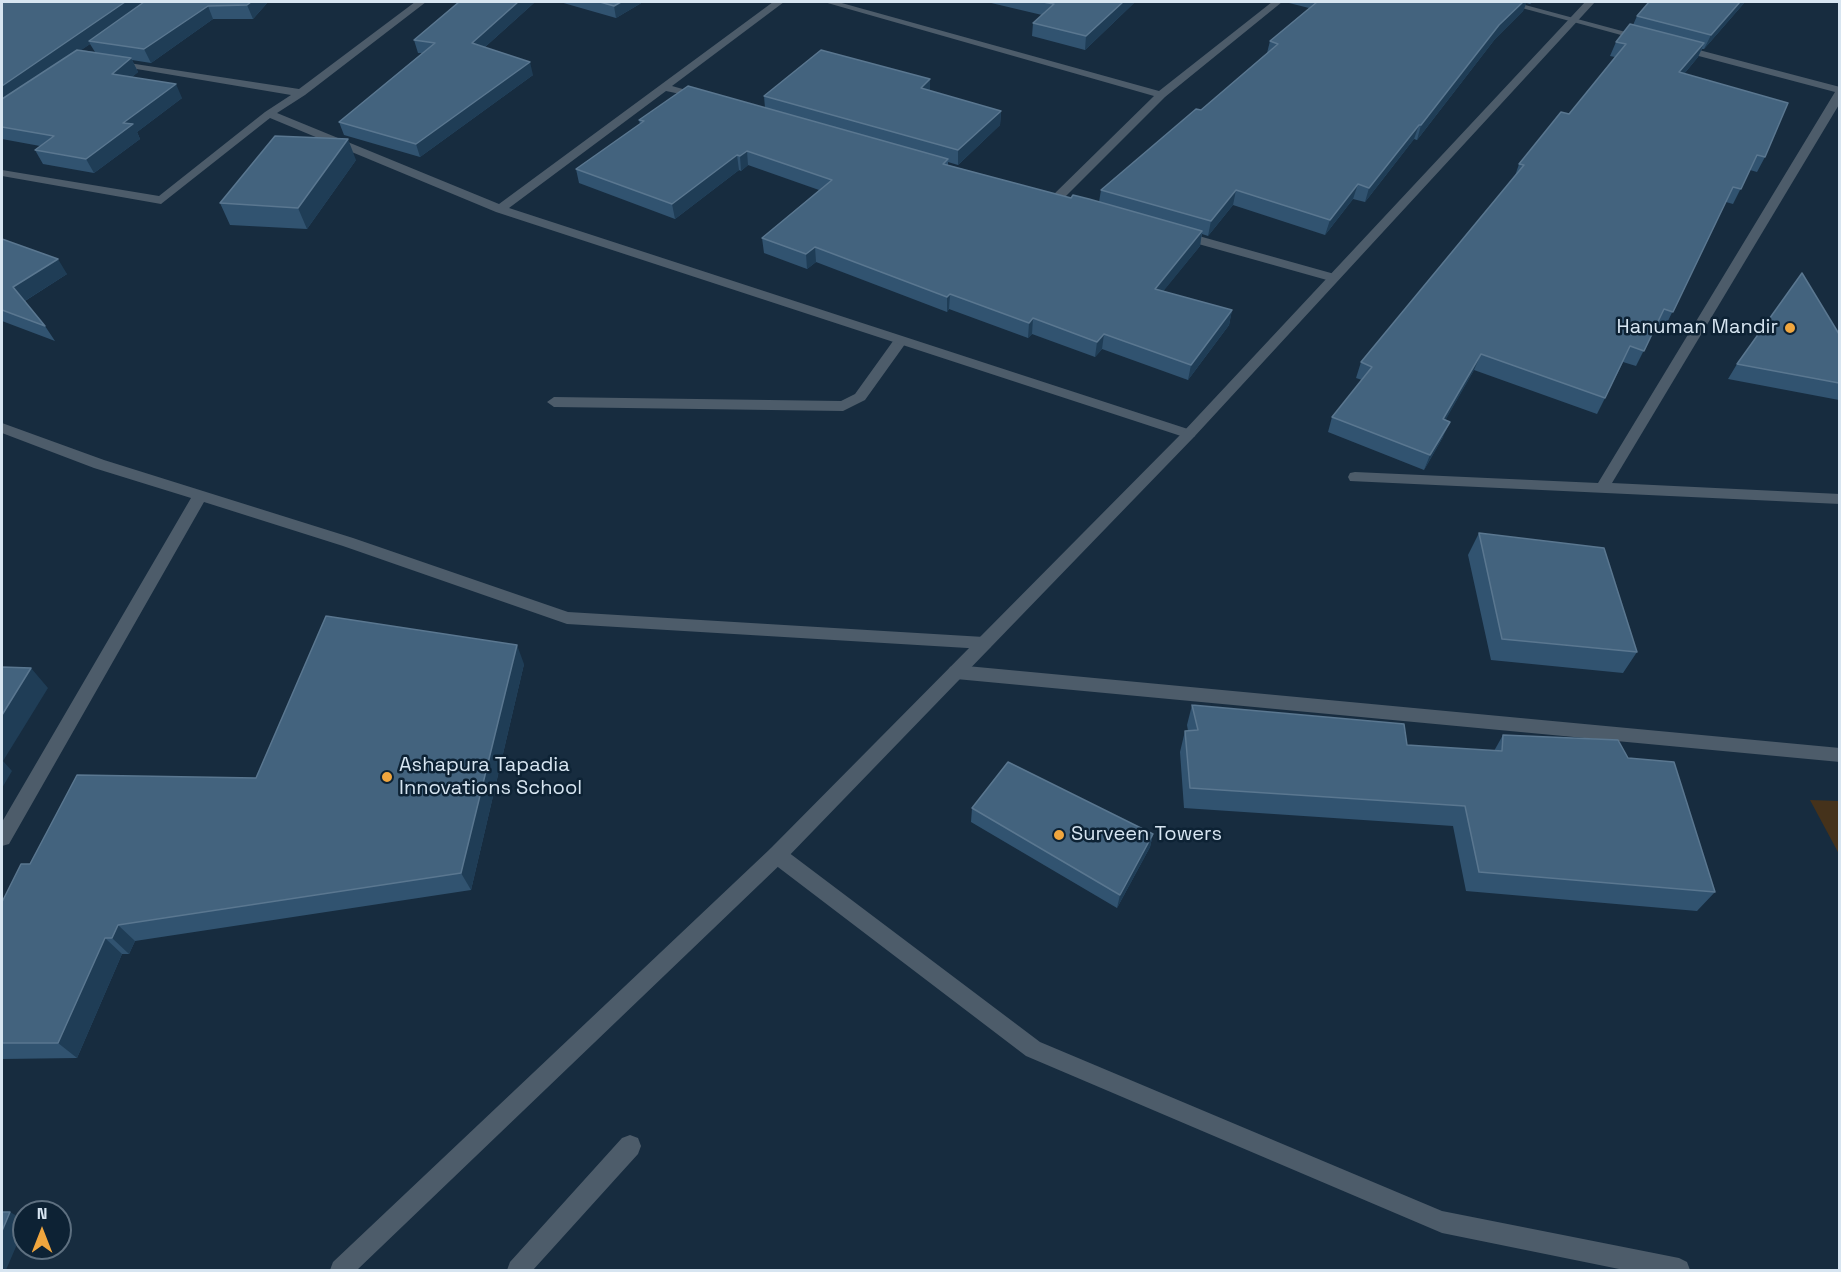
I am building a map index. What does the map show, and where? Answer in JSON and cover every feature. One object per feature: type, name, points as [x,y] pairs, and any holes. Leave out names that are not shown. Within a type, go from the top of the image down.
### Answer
[{"type":"street","points":[[2,173],[161,200],[269,114],[301,93],[421,2]]},
{"type":"street","points":[[500,208],[779,2]]},
{"type":"street","points":[[829,2],[1161,94]]},
{"type":"street","points":[[1056,199],[1161,94],[1277,2]]},
{"type":"street","points":[[1505,2],[1655,41]]},
{"type":"street","points":[[341,1270],[777,855],[1189,434],[1590,2]]},
{"type":"street","points":[[1602,488],[1839,91],[1667,45]]},
{"type":"street","points":[[103,60],[301,93]]},
{"type":"street","points":[[664,87],[710,100]]},
{"type":"street","points":[[269,114],[500,208],[1189,434]]},
{"type":"street","points":[[1167,231],[1334,278]]},
{"type":"street","points":[[554,402],[843,406],[860,397],[901,340]]},
{"type":"street","points":[[3,430],[99,464],[348,542],[567,618],[984,643]]},
{"type":"street","points":[[1356,477],[1839,499]]},
{"type":"street","points":[[2,838],[200,496]]},
{"type":"street","points":[[956,672],[1839,755]]},
{"type":"street","points":[[777,855],[1033,1049],[1442,1222],[1679,1270]]},
{"type":"street","points":[[518,1270],[630,1146]]},
{"type":"shaded area","points":[[1810,800],[1839,801],[1839,854]]},
{"type":"building","points":[[2,2],[125,2],[2,86]]},
{"type":"building","points":[[144,2],[251,2],[247,5],[208,6],[144,49],[89,41]]},
{"type":"building","points":[[459,2],[518,2],[472,43],[530,62],[416,144],[339,122],[435,43],[414,40]]},
{"type":"building","points":[[600,2],[621,2],[614,6]]},
{"type":"building","points":[[1043,2],[1123,2],[1086,36],[1033,23],[1054,4]]},
{"type":"building","points":[[1317,2],[1523,2],[1499,25],[1369,188],[1358,184],[1330,220],[1236,190],[1211,221],[1101,190],[1196,109],[1201,110],[1278,44],[1270,41]]},
{"type":"building","points":[[1649,2],[1740,2],[1711,35],[1637,16]]},
{"type":"building","points":[[1630,24],[1704,43],[1679,72],[1788,103],[1765,157],[1757,155],[1741,189],[1733,187],[1673,312],[1664,309],[1644,351],[1630,346],[1605,398],[1481,354],[1443,419],[1450,422],[1430,455],[1332,417],[1372,367],[1361,362],[1524,165],[1519,164],[1561,112],[1569,114],[1626,44],[1616,42]]},
{"type":"building","points":[[77,50],[131,58],[112,74],[176,84],[123,123],[133,124],[86,159],[35,150],[54,136],[2,127],[2,99]]},
{"type":"building","points":[[821,50],[930,79],[921,88],[1001,111],[958,150],[764,96]]},
{"type":"building","points":[[688,86],[948,159],[943,164],[1071,198],[1073,195],[1089,199],[1202,231],[1155,289],[1232,310],[1191,365],[1104,334],[1097,342],[1033,318],[1029,323],[950,294],[947,297],[815,247],[806,254],[762,238],[832,180],[747,151],[740,156],[737,155],[672,204],[576,169],[644,121],[639,120]]},
{"type":"building","points":[[275,136],[348,139],[298,208],[220,203]]},
{"type":"building","points":[[2,239],[58,259],[13,287],[45,326],[2,310]]},
{"type":"building","name":"Hanuman Mandir","points":[[1802,273],[1839,334],[1839,383],[1737,364]]},
{"type":"building","points":[[1479,533],[1604,548],[1637,652],[1502,639]]},
{"type":"building","points":[[326,616],[517,645],[461,873],[118,925],[112,938],[105,938],[58,1043],[2,1043],[2,902],[21,864],[30,864],[77,775],[256,778]]},
{"type":"building","points":[[2,667],[31,668],[2,715]]},
{"type":"building","points":[[1192,705],[1404,724],[1407,745],[1502,751],[1503,735],[1618,740],[1628,758],[1674,762],[1715,892],[1479,872],[1465,806],[1190,788],[1185,731],[1198,730]]},
{"type":"building","name":"Surveen Towers","points":[[1008,762],[1153,834],[1120,895],[972,808]]},
{"type":"building","points":[[2,1212],[10,1212],[2,1231]]},
{"type":"place","name":"Hanuman Mandir","points":[[1790,328]]},
{"type":"place","name":"Ashapura Tapadia Innovations School","points":[[387,777]]},
{"type":"place","name":"Surveen Towers","points":[[1059,835]]}]
